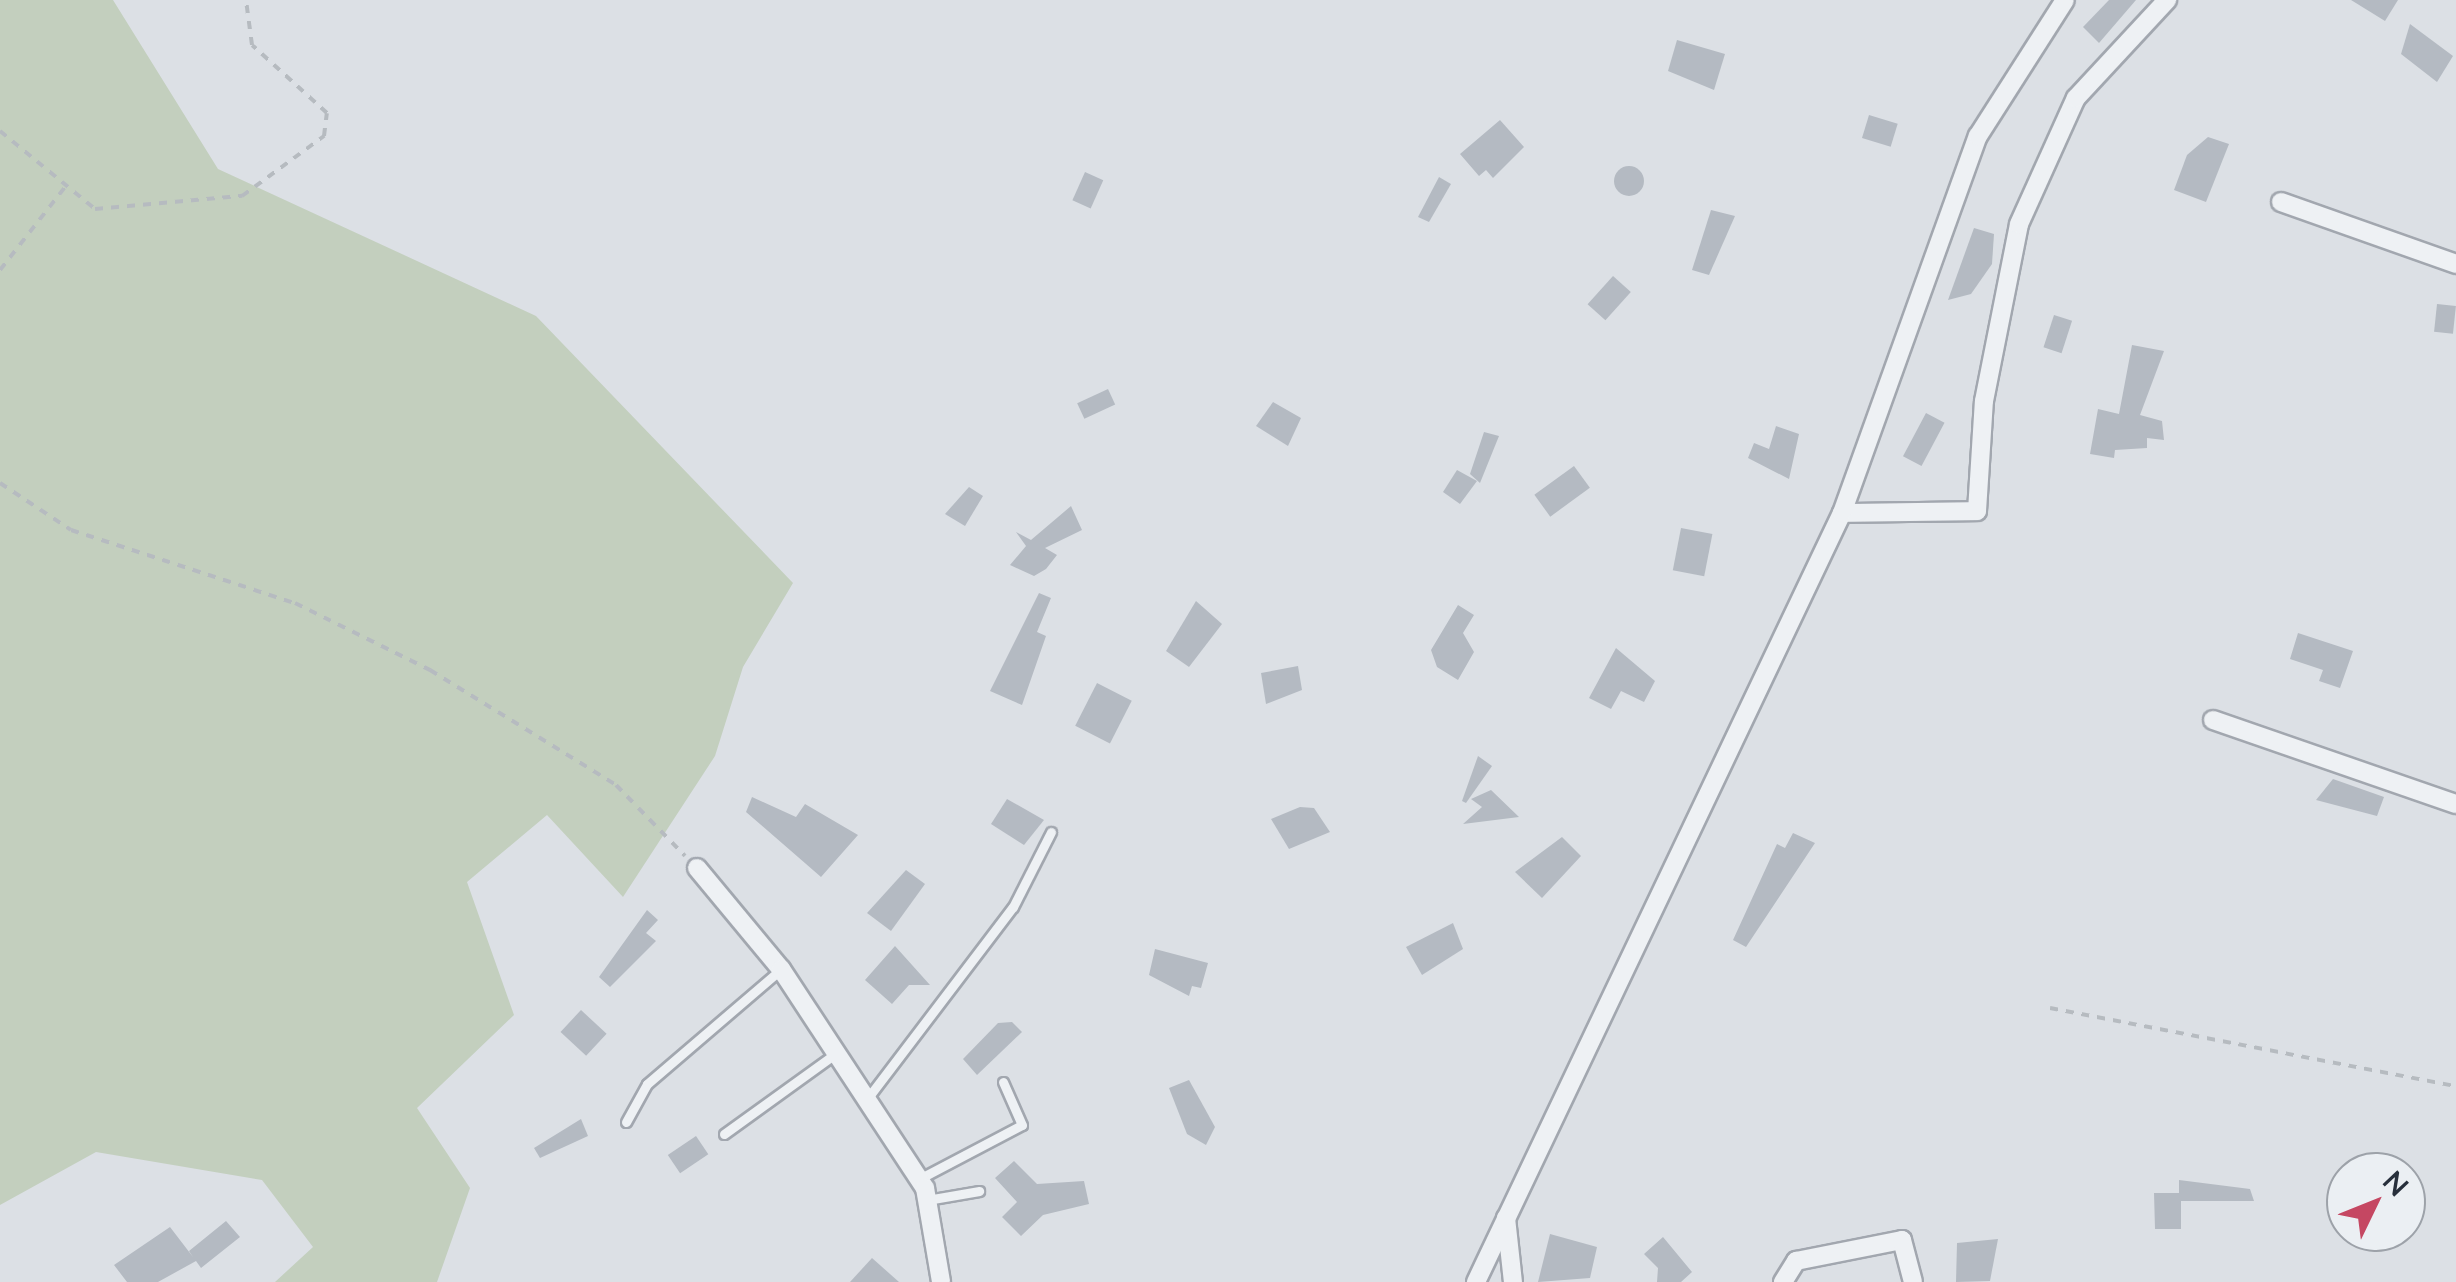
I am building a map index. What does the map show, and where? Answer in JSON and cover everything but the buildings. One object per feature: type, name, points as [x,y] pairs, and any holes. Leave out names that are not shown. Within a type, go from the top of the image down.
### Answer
[{"type":"street","points":[[1476,1282],[1842,513],[1967,161],[2065,0]]},
{"type":"street","points":[[1842,513],[1977,511],[1984,401],[2019,224],[2076,98],[2166,0]]},
{"type":"street","points":[[2281,202],[2456,264]]},
{"type":"street","points":[[2213,720],[2456,804]]},
{"type":"street","points":[[697,868],[781,969],[919,1179],[927,1200],[941,1282]]},
{"type":"street","points":[[1506,1218],[1513,1282]]},
{"type":"street","points":[[1783,1282],[1796,1261],[1902,1240],[1913,1282]]},
{"type":"lane","points":[[867,1099],[1014,907],[1050,832]]},
{"type":"lane","points":[[626,1122],[647,1084],[781,969]]},
{"type":"lane","points":[[724,1134],[837,1052]]},
{"type":"lane","points":[[919,1179],[1022,1125],[1004,1082]]},
{"type":"lane","points":[[927,1200],[979,1191]]},
{"type":"path","points":[[0,132],[95,209],[202,206],[242,196],[324,136],[327,113],[314,95],[252,45],[246,0]]},
{"type":"path","points":[[0,270],[66,186]]},
{"type":"path","points":[[0,483],[72,530],[296,603],[537,728],[616,784],[697,868]]},
{"type":"path","points":[[2050,1008],[2456,1086]]},
{"type":"green space","points":[[0,0],[113,0],[218,169],[536,316],[793,583],[743,667],[715,756],[623,897],[547,815],[467,882],[514,1015],[417,1108],[470,1188],[437,1282],[275,1282],[313,1247],[262,1180],[96,1152],[0,1205]]}]
